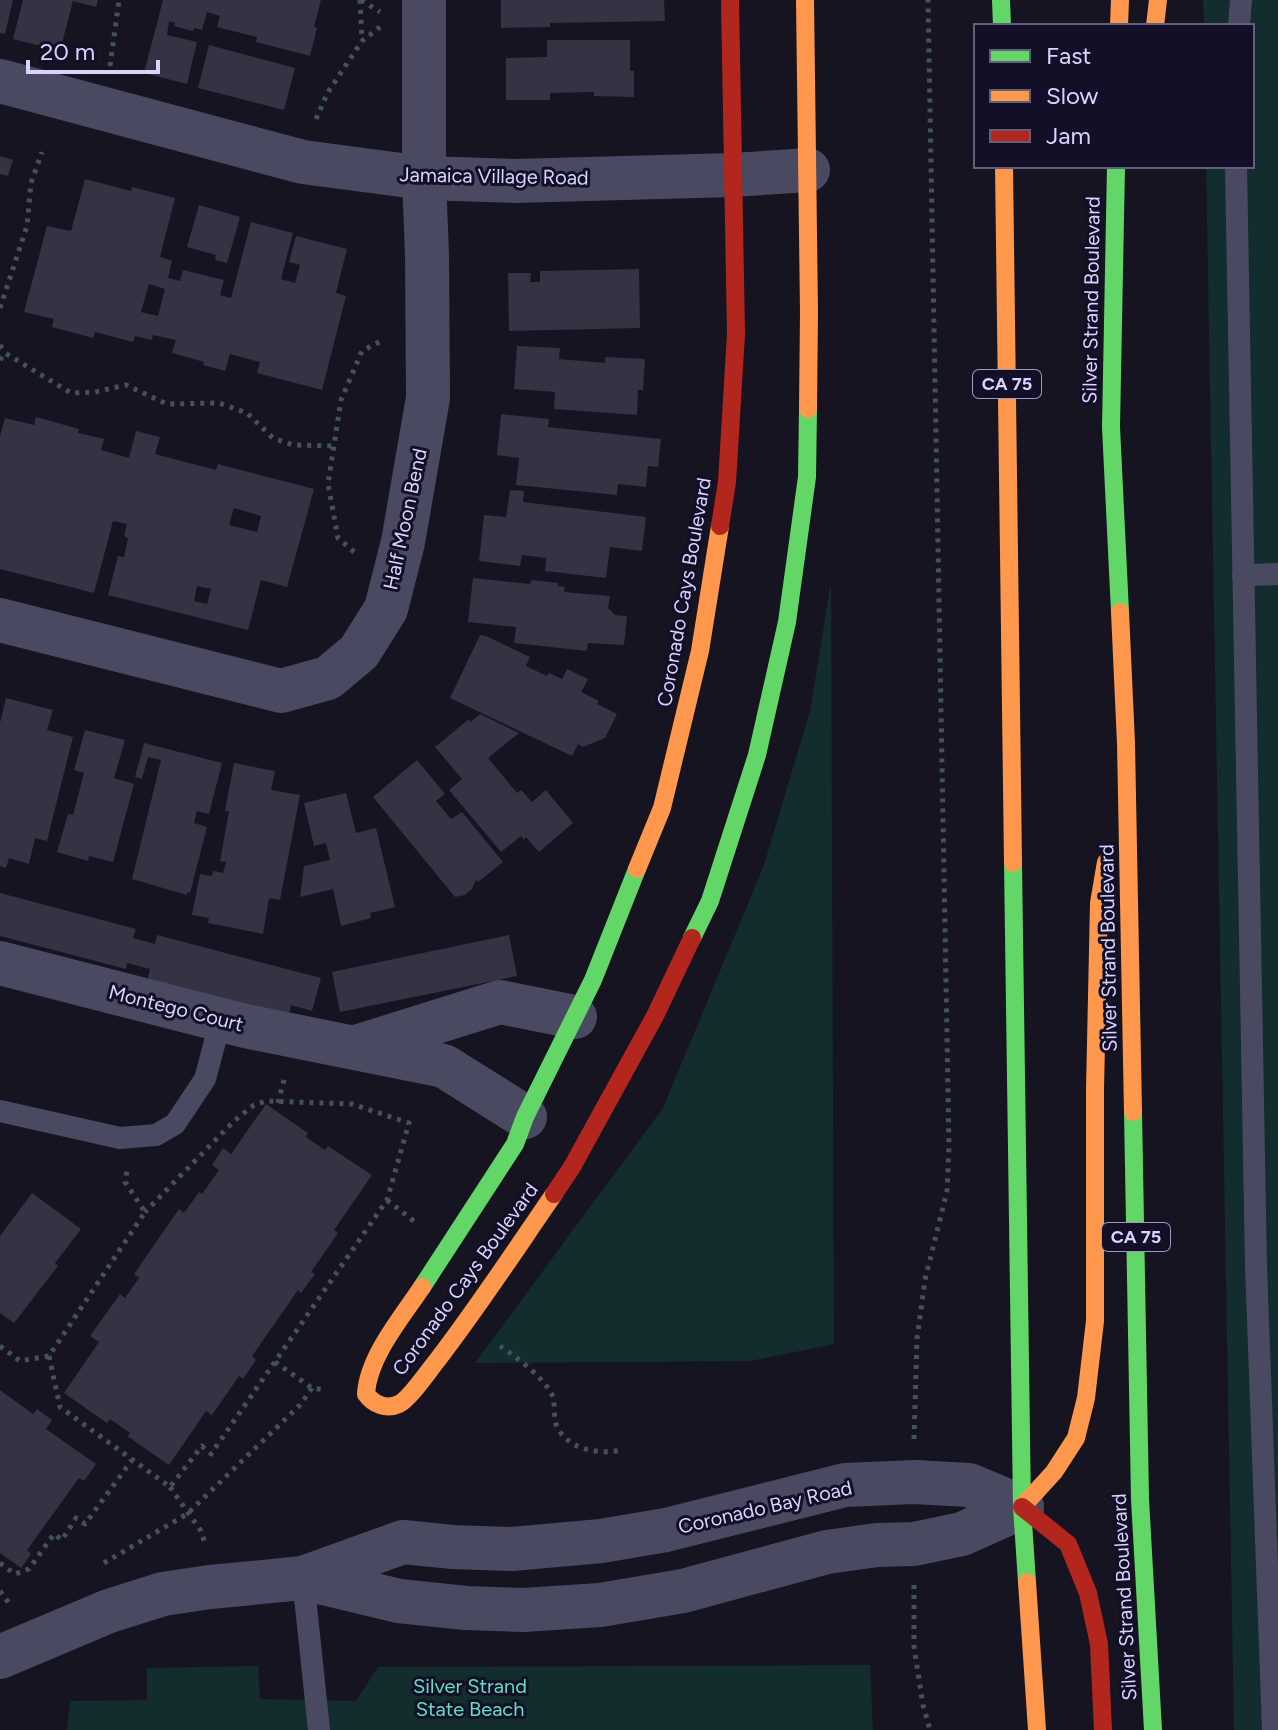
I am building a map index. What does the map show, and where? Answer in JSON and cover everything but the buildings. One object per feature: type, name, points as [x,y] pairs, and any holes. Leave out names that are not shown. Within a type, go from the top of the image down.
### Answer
[{"type":"main road","name":"Coronado Cays Boulevard","points":[[730,0],[736,334],[727,482],[700,651],[662,808],[593,980],[525,1117],[515,1144],[380,1352],[367,1379],[366,1394],[373,1403],[385,1406],[399,1404],[419,1384],[459,1332],[572,1167],[655,1016],[710,901],[757,755],[787,622],[807,477],[809,312],[805,0]]},
{"type":"main road","points":[[1001,0],[1002,24]]},
{"type":"main road","points":[[1119,24],[1120,0]]},
{"type":"main road","points":[[1155,24],[1158,0]]},
{"type":"main road","name":"CA 75","points":[[1004,168],[1022,1507],[1037,1730]]},
{"type":"main road","name":"Silver Strand Boulevard","points":[[1116,168],[1111,427],[1126,743],[1140,1499],[1153,1730]]},
{"type":"main road","points":[[1111,427],[1133,227]]},
{"type":"main road","points":[[1103,1730],[1099,1644],[1088,1593],[1068,1544],[1022,1507],[1054,1472],[1076,1438],[1086,1398],[1095,1321],[1099,903],[1126,743]]},
{"type":"street","name":"Half Moon Bend","points":[[0,620],[281,691],[328,678],[359,652],[386,609],[403,542],[428,398],[424,178],[407,9]]},
{"type":"street","name":"Jamaica Village Road","points":[[0,81],[303,162],[424,178],[515,181],[808,170]]},
{"type":"street","name":"Montego Court","points":[[0,963],[221,1019],[444,1066],[525,1117]]},
{"type":"street","name":"Montego Court","points":[[354,1048],[500,1002],[575,1017]]},
{"type":"street","name":"Coronado Bay Road","points":[[0,1657],[109,1611],[163,1594],[303,1578],[403,1542],[512,1549],[601,1541],[666,1530],[845,1485],[914,1482],[969,1485],[1022,1507]]},
{"type":"street","name":"Coronado Bay Road","points":[[303,1578],[399,1601],[466,1608],[523,1610],[600,1605],[683,1591],[827,1552],[914,1544],[962,1534],[1022,1507]]},
{"type":"lane","points":[[1239,24],[1241,0]]},
{"type":"lane","points":[[1236,168],[1243,575],[1267,1265],[1273,1730]]},
{"type":"lane","points":[[1243,575],[1278,574]]},
{"type":"lane","points":[[0,1111],[120,1138],[156,1135],[175,1124],[205,1079],[221,1019]]},
{"type":"lane","points":[[303,1578],[319,1730]]},
{"type":"path","points":[[108,77],[119,0]]},
{"type":"path","points":[[362,41],[361,0],[407,9]]},
{"type":"path","points":[[914,1482],[917,1339],[925,1280],[947,1191],[949,1146],[928,0]]},
{"type":"path","points":[[310,131],[328,92],[362,41],[381,26]]},
{"type":"path","points":[[0,308],[27,226],[31,183],[42,152]]},
{"type":"path","points":[[358,555],[338,538],[328,484],[341,400],[362,351],[394,334]]},
{"type":"path","points":[[0,345],[5,353],[71,393],[95,392],[126,385],[167,404],[219,403],[247,413],[273,438],[293,445],[334,446]]},
{"type":"path","points":[[0,360],[5,353]]},
{"type":"path","points":[[278,1103],[287,1068]]},
{"type":"path","points":[[170,1487],[202,1446],[211,1454],[387,1200],[409,1123],[352,1104],[266,1101],[254,1105],[234,1121],[145,1212],[49,1356],[60,1407],[170,1487],[201,1531],[208,1556]]},
{"type":"path","points":[[131,1138],[125,1182],[145,1212]]},
{"type":"path","points":[[387,1200],[414,1222]]},
{"type":"path","points":[[489,1338],[525,1363],[552,1394],[556,1424],[572,1443],[600,1453],[622,1450]]},
{"type":"path","points":[[0,1346],[20,1361],[49,1356]]},
{"type":"path","points":[[101,1565],[187,1514],[300,1405],[312,1388],[275,1362]]},
{"type":"path","points":[[0,1563],[15,1574],[29,1569],[54,1534],[62,1540],[76,1518],[85,1524],[132,1460]]},
{"type":"path","points":[[914,1544],[914,1647],[930,1730]]},
{"type":"green space","points":[[1203,0],[1278,0],[1278,1730],[1234,1730],[1206,168],[1254,168],[1254,24],[1204,24]]},
{"type":"green space","points":[[831,582],[834,1344],[751,1361],[475,1363],[663,1108],[764,865],[810,711]]},
{"type":"green space","name":"Silver Strand State Beach","points":[[870,1665],[873,1730],[67,1730],[70,1701],[147,1700],[147,1668],[258,1666],[260,1699],[356,1701],[378,1667]]},
{"type":"traffic: fast","points":[[1001,0],[1002,24]]},
{"type":"traffic: fast","points":[[1116,168],[1111,427],[1120,612]]},
{"type":"traffic: fast","points":[[692,938],[710,901],[757,755],[787,622],[807,477],[808,409]]},
{"type":"traffic: fast","points":[[1013,863],[1022,1507],[1027,1582]]},
{"type":"traffic: fast","points":[[422,1287],[515,1144],[525,1117],[593,980],[637,869]]},
{"type":"traffic: fast","points":[[1133,1112],[1140,1499],[1153,1730]]},
{"type":"traffic: slow","points":[[805,0],[808,409]]},
{"type":"traffic: slow","points":[[1119,24],[1120,0]]},
{"type":"traffic: slow","points":[[1155,24],[1158,0]]},
{"type":"traffic: slow","points":[[1004,168],[1013,863]]},
{"type":"traffic: slow","points":[[637,869],[662,808],[700,651],[720,526]]},
{"type":"traffic: slow","points":[[1120,612],[1126,743],[1133,1112]]},
{"type":"traffic: slow","points":[[1022,1507],[1054,1472],[1076,1438],[1086,1398],[1095,1321],[1099,903],[1106,862]]},
{"type":"traffic: slow","points":[[422,1287],[387,1338],[368,1380],[366,1394],[380,1405],[399,1404],[407,1398],[479,1303],[554,1194]]},
{"type":"traffic: slow","points":[[1027,1582],[1037,1730]]},
{"type":"traffic: jam","points":[[720,526],[727,482],[736,334],[730,0]]},
{"type":"traffic: jam","points":[[554,1194],[655,1016],[692,938]]},
{"type":"traffic: jam","points":[[1022,1507],[1068,1544],[1088,1593],[1099,1644],[1103,1730]]}]
